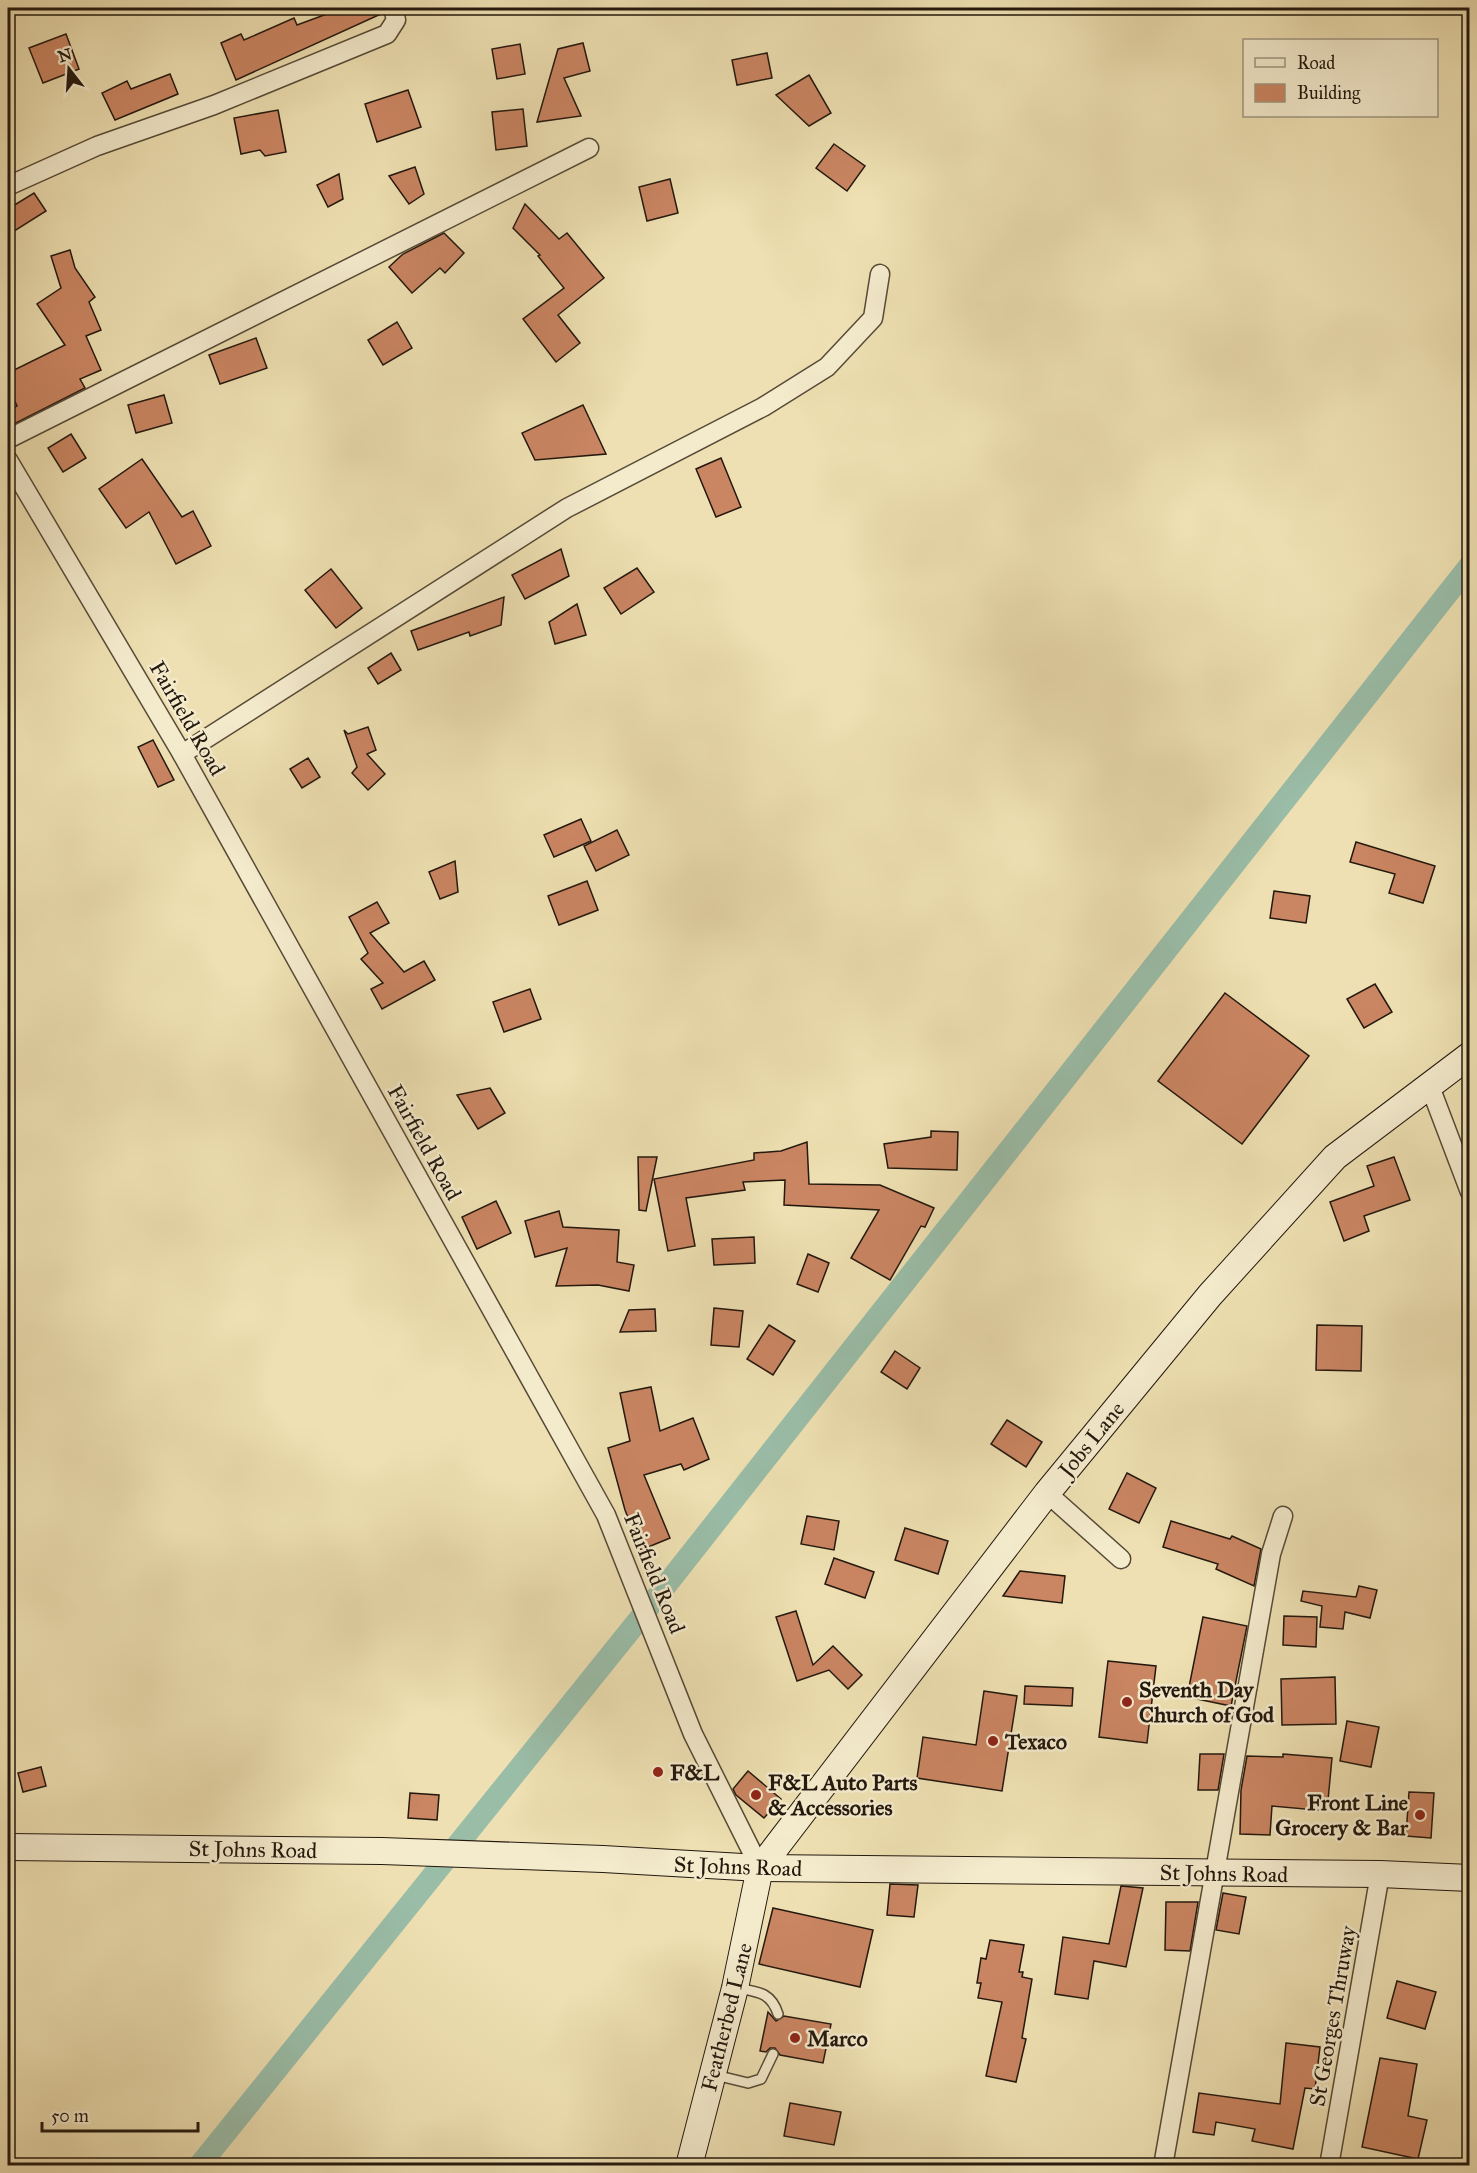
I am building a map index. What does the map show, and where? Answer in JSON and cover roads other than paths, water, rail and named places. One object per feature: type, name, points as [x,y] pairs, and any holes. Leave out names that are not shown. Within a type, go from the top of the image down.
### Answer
[{"type":"main road","name":"Jobs Lane","points":[[760,1868],[1047,1493],[1210,1295],[1335,1157],[1470,1055]]},
{"type":"main road","name":"St Johns Road","points":[[8,1847],[382,1851],[603,1859],[760,1868],[1380,1874],[1470,1878]]},
{"type":"main road","name":"Featherbed Lane","points":[[689,2166],[735,1988],[760,1868]]},
{"type":"street","points":[[8,186],[97,146],[214,105],[387,34],[396,20],[393,8]]},
{"type":"street","points":[[8,439],[589,148]]},
{"type":"street","points":[[182,754],[567,508],[763,407],[827,367],[873,318],[880,274]]},
{"type":"street","name":"Fairfield Road","points":[[8,460],[182,754],[606,1515],[693,1734],[760,1868]]},
{"type":"street","points":[[1429,1084],[1470,1191]]},
{"type":"street","points":[[1047,1493],[1121,1559]]},
{"type":"street","points":[[1163,2166],[1271,1554],[1283,1516]]},
{"type":"street","name":"St Georges Thruway","points":[[1329,2166],[1380,1874]]},
{"type":"lane","points":[[735,1988],[764,1993],[774,2002],[778,2014]]},
{"type":"lane","points":[[712,2075],[748,2083],[761,2079],[773,2054]]},
{"type":"waterway","points":[[199,2166],[645,1612],[1470,565]]},
{"type":"place","name":"Seventh Day Church of God","points":[[1127,1702]]},
{"type":"place","name":"Texaco","points":[[993,1741]]},
{"type":"place","name":"F&L","points":[[658,1772]]},
{"type":"place","name":"F&L Auto Parts & Accessories","points":[[756,1795]]},
{"type":"place","name":"Front Line Grocery & Bar","points":[[1420,1815]]},
{"type":"place","name":"Marco","points":[[795,2038]]}]
